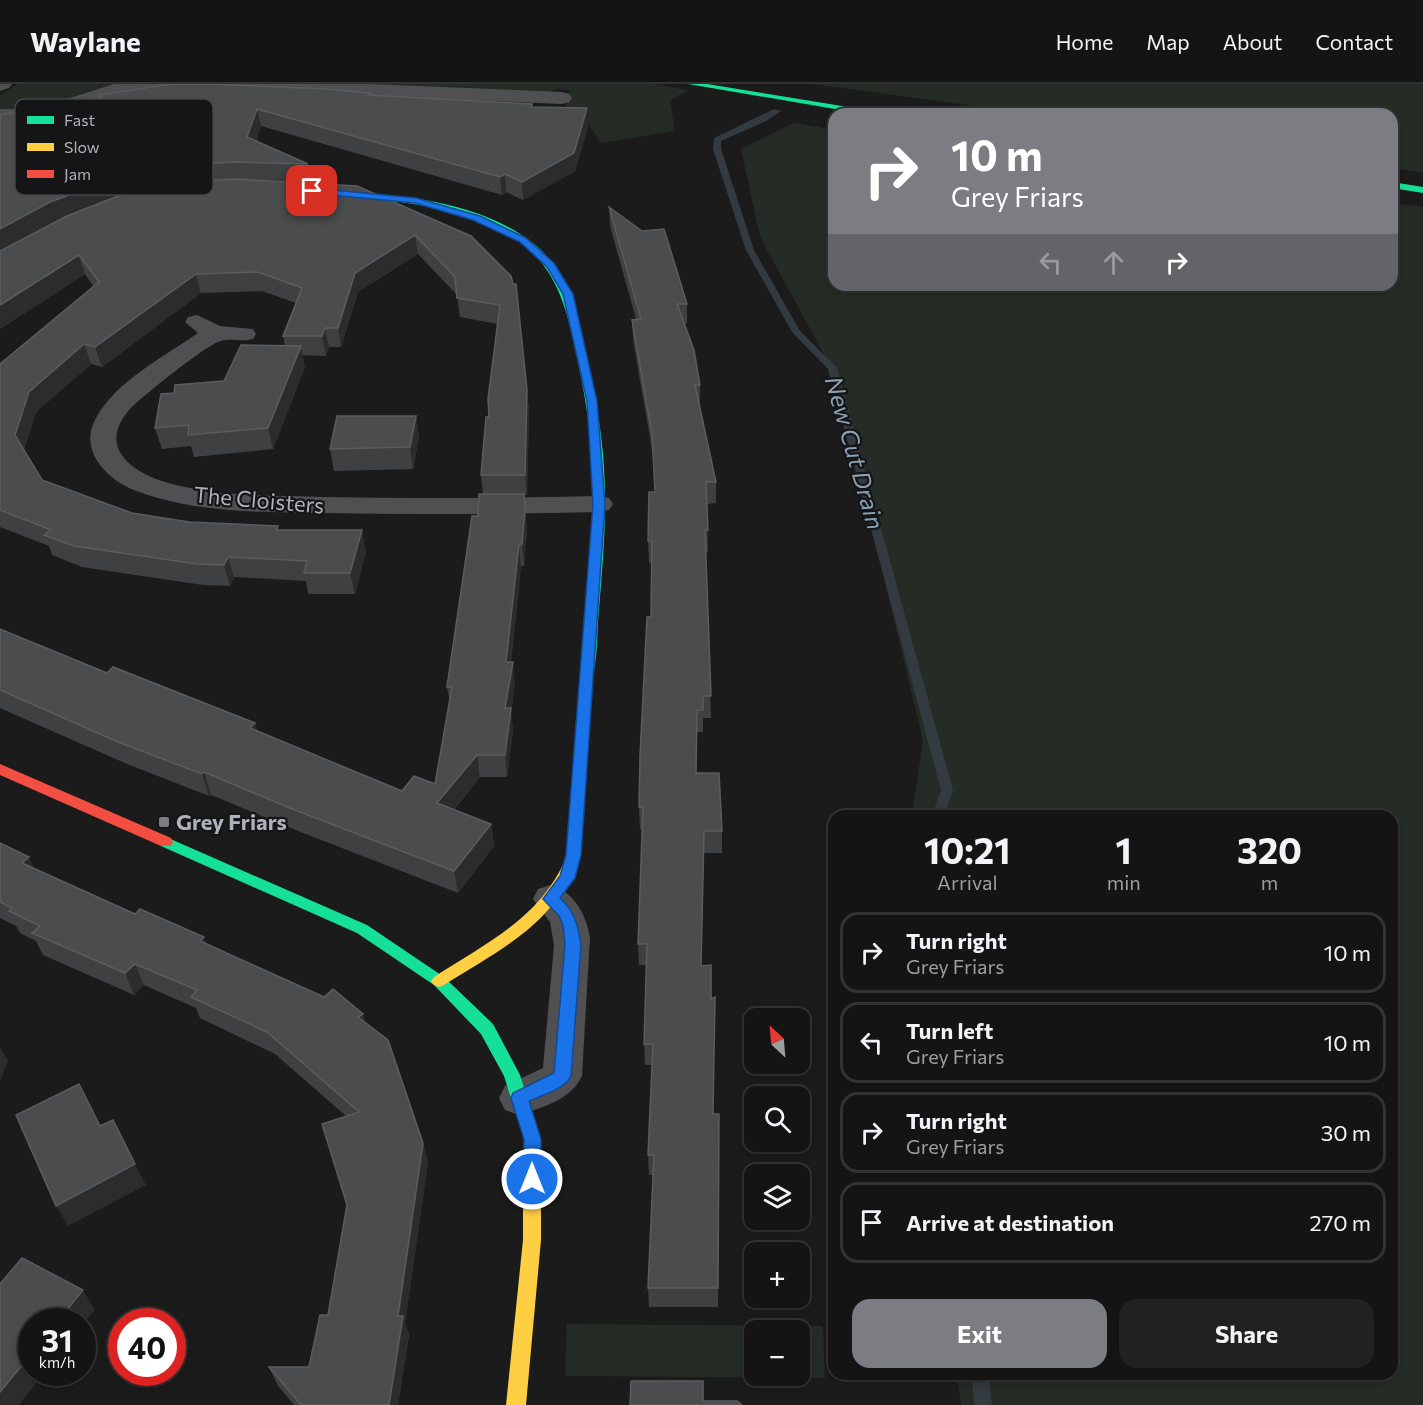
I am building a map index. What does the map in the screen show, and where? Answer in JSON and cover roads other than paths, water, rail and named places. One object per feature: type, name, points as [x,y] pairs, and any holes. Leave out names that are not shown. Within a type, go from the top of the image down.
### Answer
[{"type":"street","points":[[87,99],[121,89],[159,84]]},
{"type":"street","points":[[233,84],[562,98]]},
{"type":"street","points":[[692,84],[842,108]]},
{"type":"street","points":[[0,115],[15,117]]},
{"type":"street","points":[[1398,186],[1423,190]]},
{"type":"street","points":[[324,192],[383,196],[447,208],[477,218],[523,240],[550,265],[568,294],[592,401],[599,504],[574,855],[567,878],[551,899],[528,919],[439,981]]},
{"type":"street","name":"The Cloisters","points":[[244,334],[205,327],[123,400],[107,420],[102,444],[110,463],[128,476],[154,488],[238,503],[416,508],[599,504]]},
{"type":"street","points":[[0,769],[362,929],[439,981],[487,1029],[512,1075],[532,1139],[532,1240],[516,1405]]},
{"type":"street","points":[[519,1098],[553,1083],[562,1076],[573,945],[571,925],[565,912],[551,899]]},
{"type":"waterway","name":"New Cut Drain","points":[[777,111],[717,140],[717,149],[750,250],[796,332],[832,368],[947,790],[940,810]]},
{"type":"waterway","name":"New Cut Drain","points":[[981,1380],[983,1405]]},
{"type":"place","name":"Grey Friars","points":[[164,822]]}]
